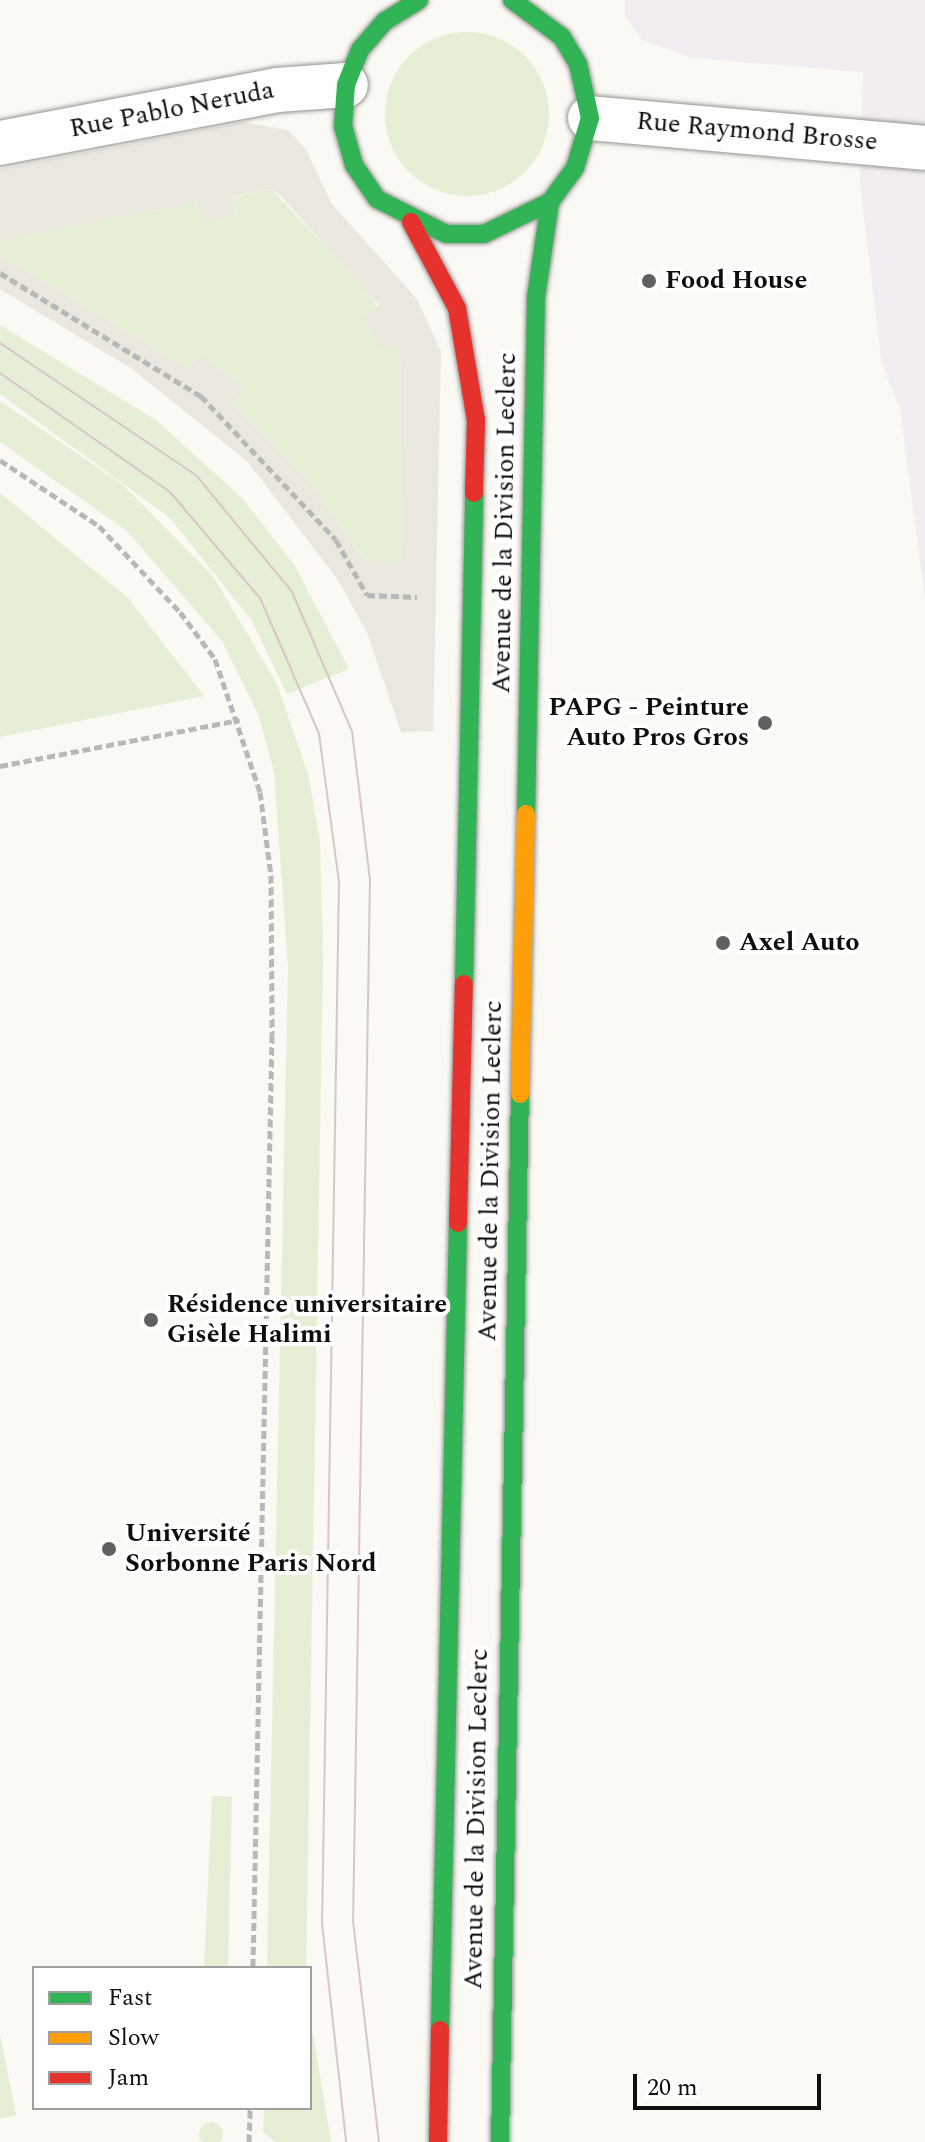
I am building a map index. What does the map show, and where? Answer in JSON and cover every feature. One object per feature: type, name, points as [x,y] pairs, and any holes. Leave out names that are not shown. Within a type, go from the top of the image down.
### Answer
[{"type":"street","name":"Avenue de la Division Leclerc","points":[[418,0],[385,21],[360,50],[346,85],[343,126],[354,165],[377,199],[411,222],[446,234],[484,234],[550,202],[575,168],[590,118],[578,64],[562,37],[512,0]]},
{"type":"street","name":"Avenue de la Division Leclerc","points":[[559,12],[562,37]]},
{"type":"street","name":"Rue Pablo Neruda","points":[[0,143],[277,90],[346,85]]},
{"type":"street","name":"Rue Raymond Brosse","points":[[590,118],[925,148]]},
{"type":"street","name":"Avenue de la Division Leclerc","points":[[500,2142],[536,297],[550,202]]},
{"type":"street","name":"Avenue de la Division Leclerc","points":[[411,222],[457,308],[476,420],[438,2142]]},
{"type":"path","points":[[0,273],[201,396],[336,540],[367,595],[422,598],[422,582]]},
{"type":"path","points":[[0,460],[99,526],[144,567],[215,659],[240,720],[260,792],[271,875],[253,1966]]},
{"type":"path","points":[[0,766],[240,720]]},
{"type":"path","points":[[249,2142],[250,2110]]},
{"type":"shaded area","points":[[625,0],[925,0],[925,600],[900,409],[882,365],[860,185],[863,72],[694,58],[642,40],[625,16]]},
{"type":"shaded area","points":[[243,122],[288,130],[305,148],[332,204],[417,299],[441,352],[433,731],[401,732],[367,632],[336,577],[247,461],[132,369],[0,289],[0,255],[188,369],[199,355],[224,372],[244,390],[232,403],[308,480],[365,561],[402,563],[400,346],[381,350],[364,318],[379,305],[280,195],[271,189],[232,196],[234,216],[202,221],[197,202],[0,240],[0,169]]},
{"type":"green space","points":[[467,32],[498,38],[525,56],[543,83],[549,114],[543,145],[525,172],[498,190],[467,196],[436,190],[409,172],[391,145],[385,114],[391,83],[409,56],[436,38]]},
{"type":"green space","points":[[271,189],[366,288],[400,346],[402,563],[366,562],[308,480],[231,402],[199,355],[188,369],[0,255],[0,240],[197,202],[202,221],[234,216],[231,197]]},
{"type":"green space","points":[[0,325],[156,420],[243,499],[295,566],[349,669],[287,694],[252,621],[170,518],[0,394]]},
{"type":"green space","points":[[0,401],[122,484],[213,576],[277,684],[308,774],[320,841],[323,955],[306,1966],[267,1966],[288,968],[274,771],[258,714],[222,641],[127,531],[0,442]]},
{"type":"green space","points":[[0,493],[128,598],[204,696],[0,737]]},
{"type":"green space","points":[[212,1796],[232,1797],[228,1966],[204,1966]]},
{"type":"green space","points":[[312,2029],[331,2142],[275,2142],[263,2132],[264,2110],[312,2110]]},
{"type":"green space","points":[[0,2034],[16,2115],[0,2119]]},
{"type":"green space","points":[[207,2123],[215,2123],[222,2130],[222,2138],[218,2143],[204,2143],[200,2138],[200,2130]]},
{"type":"tram line","points":[[0,343],[196,475],[292,592],[352,731],[370,879],[353,1921],[379,2142]]},
{"type":"tram line","points":[[0,373],[170,492],[260,598],[319,734],[339,881],[322,1923],[346,2142]]},
{"type":"traffic: fast","points":[[419,0],[385,21],[360,50],[346,85],[343,126],[354,165],[377,199],[446,234],[484,234],[550,202],[575,168],[590,118],[578,64],[562,37],[512,0]]},
{"type":"traffic: fast","points":[[526,814],[536,297],[550,202]]},
{"type":"traffic: fast","points":[[464,984],[474,493]]},
{"type":"traffic: fast","points":[[500,2142],[520,1094]]},
{"type":"traffic: fast","points":[[440,2030],[458,1223]]},
{"type":"traffic: slow","points":[[520,1094],[526,814]]},
{"type":"traffic: jam","points":[[411,222],[457,308],[476,420],[474,493]]},
{"type":"traffic: jam","points":[[458,1223],[464,984]]},
{"type":"traffic: jam","points":[[438,2142],[440,2030]]},
{"type":"place","name":"Food House","points":[[649,281]]},
{"type":"place","name":"PAPG - Peinture Auto Pros Gros","points":[[765,723]]},
{"type":"place","name":"Axel Auto","points":[[723,943]]},
{"type":"place","name":"Résidence universitaire Gisèle Halimi","points":[[151,1320]]},
{"type":"place","name":"Université Sorbonne Paris Nord","points":[[109,1549]]}]
